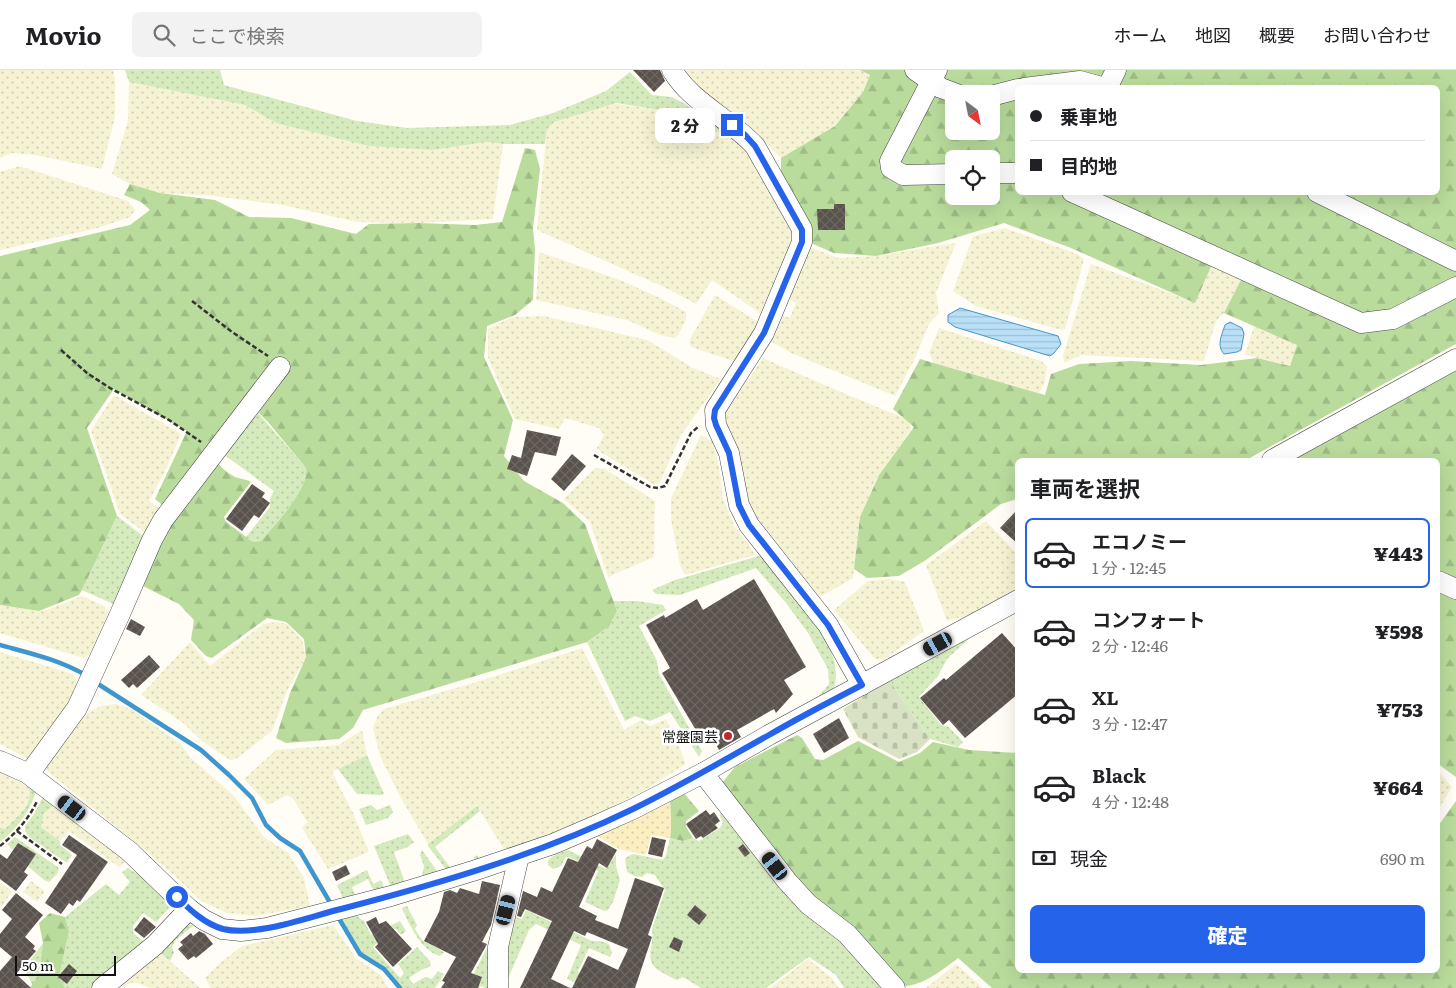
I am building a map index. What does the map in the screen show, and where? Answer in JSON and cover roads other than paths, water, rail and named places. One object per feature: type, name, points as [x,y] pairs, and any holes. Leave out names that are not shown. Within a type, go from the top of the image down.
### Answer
[{"type":"street","points":[[672,70],[679,82],[692,95],[745,135],[755,146],[802,230],[802,242],[764,333],[715,410],[715,422],[729,453],[739,505],[749,525],[828,625],[862,685]]},
{"type":"street","points":[[1108,85],[1116,70]]},
{"type":"street","points":[[945,87],[927,73],[890,161],[891,168],[904,175],[945,174]]},
{"type":"street","points":[[1048,85],[1080,81],[1095,85]]},
{"type":"street","points":[[1000,94],[1015,90]]},
{"type":"street","points":[[1000,173],[1015,174]]},
{"type":"street","points":[[1079,195],[1361,323],[1393,319],[1456,287]]},
{"type":"street","points":[[1323,195],[1456,262]]},
{"type":"street","points":[[1276,458],[1456,359]]},
{"type":"street","points":[[36,780],[77,708],[152,540],[163,520],[280,367]]},
{"type":"street","points":[[1440,582],[1456,589]]},
{"type":"street","points":[[0,760],[36,780],[129,851],[189,909],[204,920],[222,929],[241,931],[267,928],[401,893],[553,844],[633,809],[703,773],[769,735],[1015,602]]},
{"type":"street","points":[[703,773],[787,881],[808,904],[847,934],[895,988]]},
{"type":"street","points":[[498,988],[498,947],[519,856]]},
{"type":"street","points":[[111,985],[155,945],[189,909]]},
{"type":"water","points":[[960,308],[1058,336],[1061,344],[1050,356],[955,327],[948,322],[948,315]]},
{"type":"water","points":[[1230,322],[1242,328],[1244,334],[1241,350],[1224,354],[1220,347],[1220,340],[1225,325]]},
{"type":"waterway","points":[[0,645],[56,661],[87,676]]},
{"type":"waterway","points":[[95,682],[201,750],[229,775],[252,798],[266,825],[280,838],[300,851],[332,906]]},
{"type":"waterway","points":[[337,915],[360,954],[384,969],[400,988]]},
{"type":"place","name":"常盤園芸","points":[[728,736]]}]
